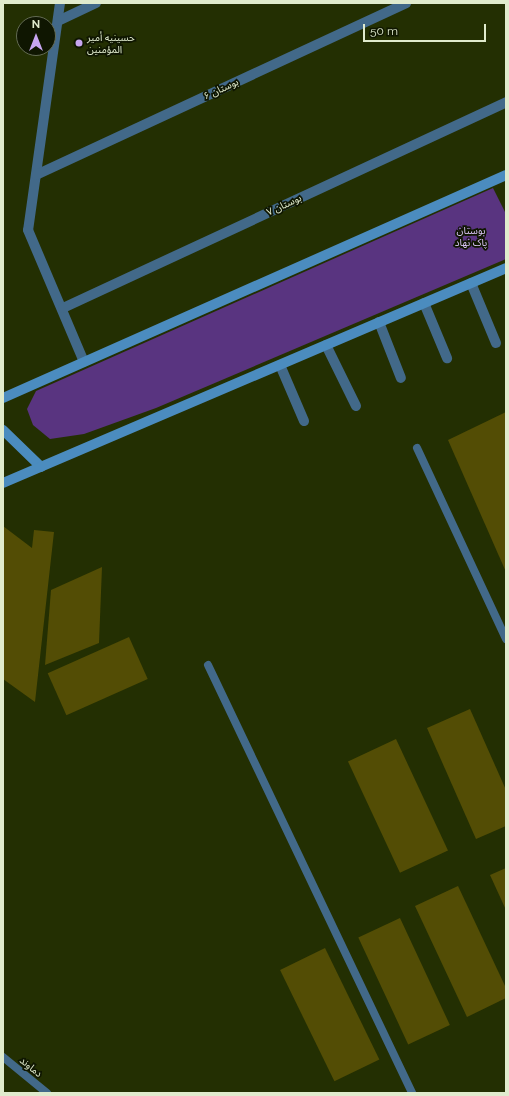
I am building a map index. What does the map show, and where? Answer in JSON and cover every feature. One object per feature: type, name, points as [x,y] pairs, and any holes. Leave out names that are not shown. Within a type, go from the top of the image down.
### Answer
[{"type":"street","points":[[60,3],[28,230],[63,308],[84,362]]},
{"type":"street","points":[[58,20],[96,3]]},
{"type":"street","name":"بوستان ۶","points":[[36,175],[406,3]]},
{"type":"street","name":"بوستان ۷","points":[[63,308],[506,102]]},
{"type":"street","points":[[3,398],[506,175]]},
{"type":"street","points":[[3,483],[506,268]]},
{"type":"street","points":[[471,283],[496,343]]},
{"type":"street","points":[[424,303],[447,358]]},
{"type":"street","points":[[379,322],[401,378]]},
{"type":"street","points":[[326,345],[356,406]]},
{"type":"street","points":[[280,365],[304,421]]},
{"type":"street","points":[[3,430],[41,467]]},
{"type":"lane","points":[[417,448],[506,639]]},
{"type":"lane","points":[[208,665],[412,1093]]},
{"type":"lane","name":"دماوند","points":[[3,1057],[47,1093]]},
{"type":"green space","name":"بوستان پاک نهاد","points":[[493,188],[506,214],[506,259],[156,408],[84,434],[50,439],[33,425],[27,409],[36,391]]},
{"type":"building","points":[[506,412],[506,572],[448,440]]},
{"type":"building","points":[[3,526],[32,548],[34,530],[54,532],[35,702],[3,679]]},
{"type":"building","points":[[102,567],[99,643],[45,665],[51,590]]},
{"type":"building","points":[[129,637],[148,679],[66,715],[48,673]]},
{"type":"building","points":[[470,709],[506,790],[506,826],[476,839],[427,728]]},
{"type":"building","points":[[396,739],[448,850],[400,873],[348,761]]},
{"type":"building","points":[[506,868],[506,910],[490,875]]},
{"type":"building","points":[[458,886],[506,988],[506,998],[467,1017],[415,906]]},
{"type":"building","points":[[400,918],[450,1025],[408,1044],[358,937]]},
{"type":"building","points":[[325,948],[379,1059],[334,1081],[280,970]]},
{"type":"place","name":"حسینیه أمیر المؤمنین","points":[[79,43]]}]
